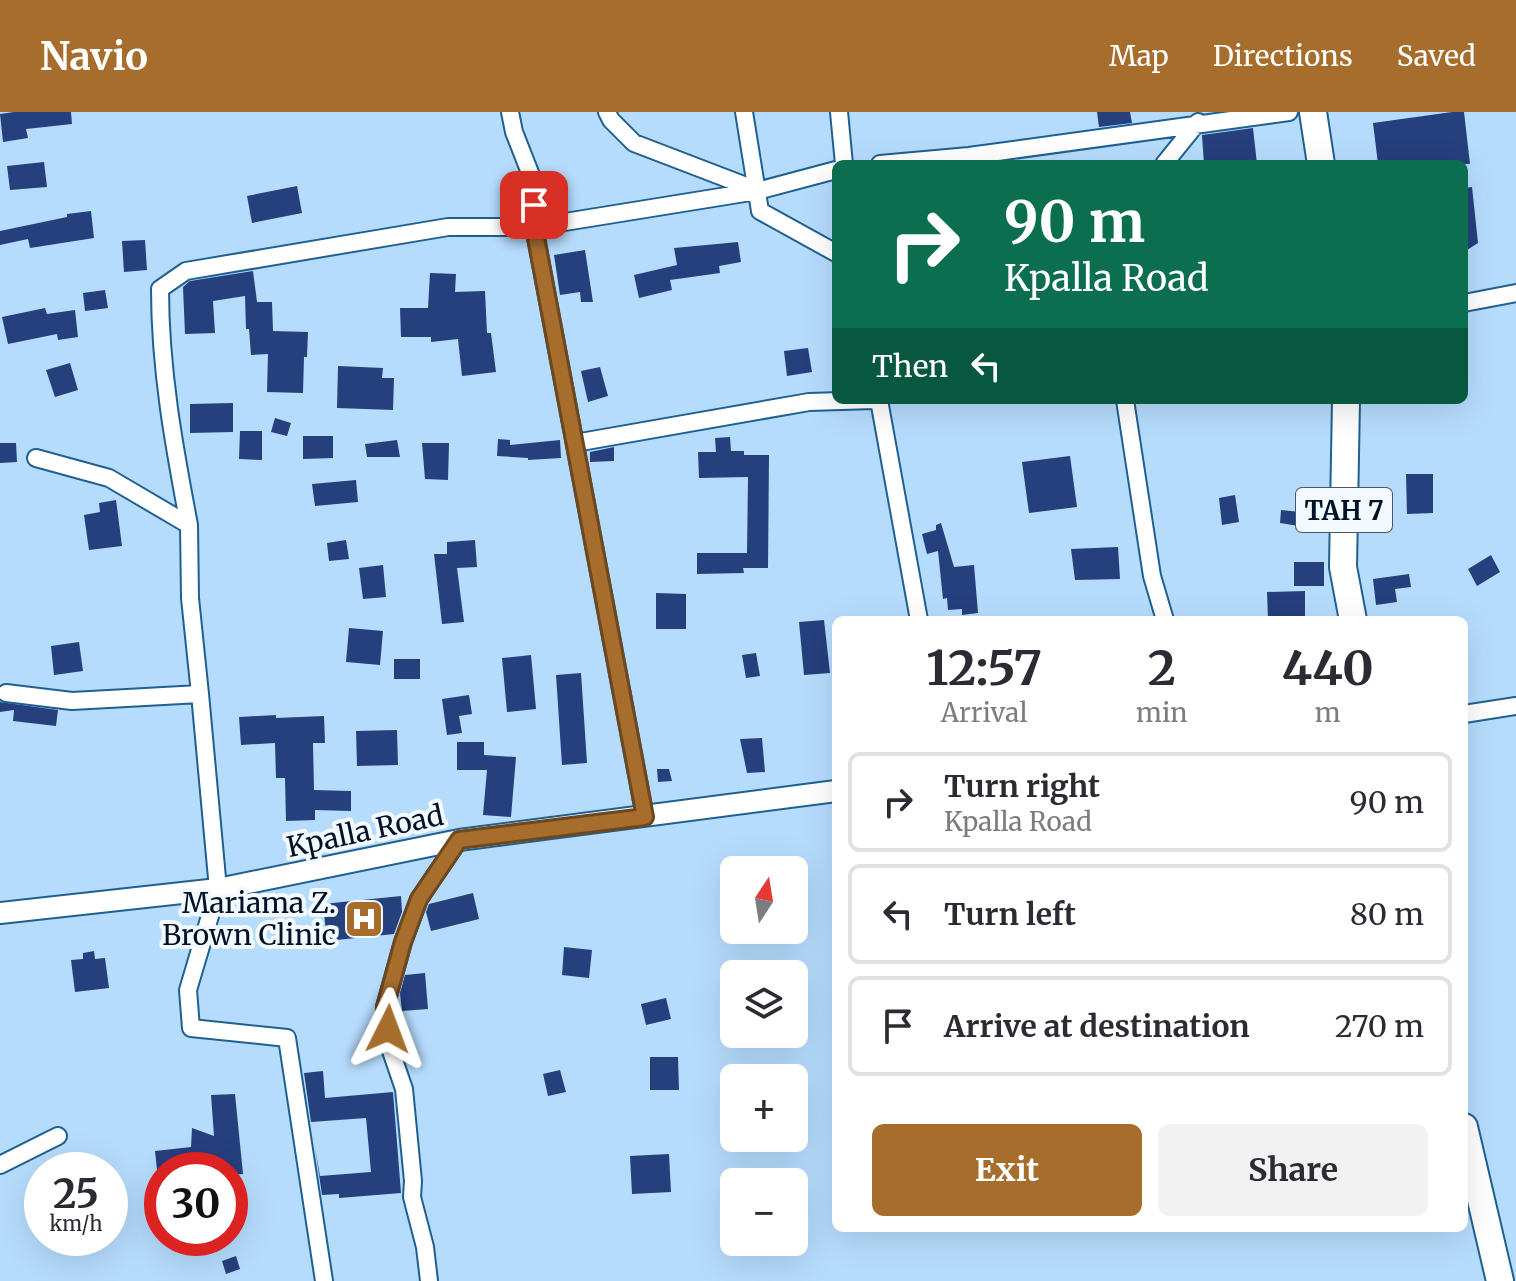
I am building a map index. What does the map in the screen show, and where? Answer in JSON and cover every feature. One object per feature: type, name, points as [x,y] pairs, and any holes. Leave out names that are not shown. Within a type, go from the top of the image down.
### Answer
[{"type":"highway","points":[[1313,112],[1320,160]]},
{"type":"highway","name":"TAH 7","points":[[1346,404],[1343,567],[1352,616]]},
{"type":"highway","points":[[1468,1144],[1500,1281]]},
{"type":"street","points":[[510,112],[514,132],[534,183],[534,227],[645,817]]},
{"type":"street","points":[[607,112],[634,143],[757,191]]},
{"type":"street","points":[[744,112],[760,211],[832,251]]},
{"type":"street","points":[[839,112],[844,160]]},
{"type":"street","points":[[924,160],[1289,112]]},
{"type":"street","points":[[1167,160],[1198,122]]},
{"type":"street","points":[[324,1281],[287,1038],[191,1028],[188,990],[218,889],[190,598],[189,525],[168,418],[160,341],[160,289],[186,271],[448,227],[534,227],[757,191],[832,171]]},
{"type":"street","points":[[1468,302],[1516,293]]},
{"type":"street","points":[[575,443],[809,402],[832,401]]},
{"type":"street","points":[[877,404],[918,616]]},
{"type":"street","points":[[1126,404],[1152,576],[1164,616]]},
{"type":"street","points":[[36,458],[109,478],[189,525]]},
{"type":"street","points":[[6,693],[72,701],[200,694]]},
{"type":"street","points":[[1468,713],[1516,706]]},
{"type":"street","name":"Kpalla Road","points":[[0,913],[218,889],[459,840],[832,792]]},
{"type":"street","points":[[429,1281],[425,1247],[412,1197],[404,1089],[391,1051],[385,1007],[419,899],[459,840]]},
{"type":"street","points":[[0,1165],[58,1136]]},
{"type":"building","points":[[71,112],[72,124],[26,129],[28,138],[3,142],[0,114]]},
{"type":"building","points":[[1097,112],[1130,112],[1132,123],[1099,127]]},
{"type":"building","points":[[1464,112],[1470,164],[1468,160],[1378,160],[1373,123]]},
{"type":"building","points":[[1253,128],[1257,160],[1204,160],[1202,135]]},
{"type":"building","points":[[44,162],[47,187],[10,190],[7,166]]},
{"type":"building","points":[[297,186],[302,213],[252,223],[247,196]]},
{"type":"building","points":[[1472,187],[1478,243],[1468,249],[1468,188]]},
{"type":"building","points":[[91,211],[94,238],[30,248],[28,239],[0,245],[0,231]]},
{"type":"building","points":[[145,240],[147,270],[124,272],[122,241]]},
{"type":"building","points":[[738,242],[741,262],[719,266],[720,273],[670,280],[672,290],[639,298],[634,275],[677,265],[674,248]]},
{"type":"building","points":[[585,250],[593,302],[581,302],[580,292],[560,295],[554,255]]},
{"type":"building","points":[[253,271],[257,302],[272,302],[273,331],[308,332],[303,393],[267,392],[268,354],[251,355],[245,296],[213,301],[215,333],[185,334],[183,287],[190,281]]},
{"type":"building","points":[[430,273],[456,274],[455,292],[485,291],[487,333],[491,333],[496,372],[462,376],[458,339],[431,342],[431,337],[401,337],[400,308],[428,308]]},
{"type":"building","points":[[105,290],[108,308],[85,311],[83,293]]},
{"type":"building","points":[[45,308],[47,314],[75,310],[78,337],[58,340],[57,334],[8,344],[2,317]]},
{"type":"building","points":[[808,348],[812,372],[787,376],[784,351]]},
{"type":"building","points":[[70,363],[78,390],[55,397],[46,370]]},
{"type":"building","points":[[338,366],[383,368],[382,378],[394,378],[393,410],[337,408]]},
{"type":"building","points":[[600,367],[608,396],[588,402],[581,371]]},
{"type":"building","points":[[233,403],[233,432],[190,433],[190,404]]},
{"type":"building","points":[[275,418],[291,423],[287,436],[271,432]]},
{"type":"building","points":[[240,431],[262,431],[262,460],[239,459]]},
{"type":"building","points":[[303,436],[333,436],[333,458],[303,459]]},
{"type":"building","points":[[730,437],[731,451],[744,451],[744,455],[769,455],[768,568],[743,568],[744,573],[697,574],[697,553],[747,553],[748,477],[699,478],[698,452],[716,452],[715,438]]},
{"type":"building","points":[[498,439],[510,440],[510,445],[560,440],[561,458],[528,460],[497,456]]},
{"type":"building","points":[[397,440],[400,457],[367,457],[365,444]]},
{"type":"building","points":[[0,443],[16,443],[17,462],[0,463]]},
{"type":"building","points":[[422,443],[449,443],[448,480],[425,479]]},
{"type":"building","points":[[614,447],[614,461],[590,462],[590,452]]},
{"type":"building","points":[[1070,456],[1077,507],[1029,513],[1022,462]]},
{"type":"building","points":[[1406,474],[1433,474],[1433,513],[1407,514]]},
{"type":"building","points":[[356,480],[358,502],[315,506],[312,484]]},
{"type":"building","points":[[1235,495],[1239,522],[1222,525],[1219,498]]},
{"type":"building","points":[[116,500],[122,546],[89,550],[84,515],[100,512],[99,503]]},
{"type":"building","points":[[1281,510],[1300,512],[1299,526],[1280,523]]},
{"type":"building","points":[[941,523],[954,567],[974,565],[978,613],[962,615],[962,609],[948,610],[947,598],[943,599],[938,551],[927,554],[922,534],[936,530],[936,525]]},
{"type":"building","points":[[346,540],[349,559],[329,561],[327,543]]},
{"type":"building","points":[[475,540],[477,567],[457,568],[464,622],[442,624],[434,554],[447,554],[447,542]]},
{"type":"building","points":[[1118,547],[1120,579],[1075,580],[1071,549]]},
{"type":"building","points":[[1491,555],[1500,572],[1477,586],[1468,569]]},
{"type":"building","points":[[1294,562],[1324,562],[1324,586],[1294,586]]},
{"type":"building","points":[[383,565],[386,597],[363,599],[359,568]]},
{"type":"building","points":[[1409,574],[1411,587],[1395,589],[1397,602],[1376,605],[1373,579]]},
{"type":"building","points":[[1305,591],[1305,616],[1268,616],[1267,592]]},
{"type":"building","points":[[656,593],[686,594],[686,629],[656,629]]},
{"type":"building","points":[[824,620],[830,673],[804,675],[799,622]]},
{"type":"building","points":[[349,628],[383,631],[380,665],[346,662]]},
{"type":"building","points":[[79,642],[83,671],[54,675],[51,646]]},
{"type":"building","points":[[756,653],[760,676],[746,678],[742,655]]},
{"type":"building","points":[[531,655],[536,709],[507,712],[502,658]]},
{"type":"building","points":[[394,659],[420,659],[420,679],[394,679]]},
{"type":"building","points":[[581,673],[587,763],[562,765],[556,675]]},
{"type":"building","points":[[469,695],[472,714],[459,716],[462,733],[447,735],[442,699]]},
{"type":"building","points":[[0,702],[58,710],[56,726],[13,721],[14,710],[0,712]]},
{"type":"building","points":[[276,715],[276,718],[324,716],[325,743],[313,743],[314,790],[351,791],[351,811],[315,810],[315,820],[286,821],[285,778],[276,778],[275,743],[241,745],[239,717]]},
{"type":"building","points":[[397,730],[398,765],[357,766],[356,731]]},
{"type":"building","points":[[762,738],[765,772],[747,773],[740,739]]},
{"type":"building","points":[[457,742],[484,742],[484,755],[516,757],[511,817],[483,815],[487,770],[457,770]]},
{"type":"building","points":[[657,769],[669,769],[672,781],[658,782]]},
{"type":"building","points":[[473,893],[479,919],[431,931],[426,912],[429,904]]},
{"type":"building","name":"Mariama Z. Brown Clinic","points":[[401,896],[402,912],[394,934],[327,941],[323,904]]},
{"type":"building","points":[[564,947],[592,950],[589,978],[562,975]]},
{"type":"building","points":[[94,951],[95,959],[105,958],[109,988],[75,992],[71,960],[83,959],[83,953]]},
{"type":"building","points":[[425,973],[428,1009],[402,1011],[400,993],[405,975]]},
{"type":"building","points":[[666,998],[671,1019],[646,1025],[641,1004]]},
{"type":"building","points":[[650,1057],[678,1057],[679,1090],[650,1090]]},
{"type":"building","points":[[560,1070],[566,1092],[548,1096],[543,1074]]},
{"type":"building","points":[[323,1071],[325,1098],[393,1092],[401,1193],[339,1198],[339,1194],[322,1195],[315,1148],[320,1176],[371,1172],[366,1118],[311,1122],[304,1073]]},
{"type":"building","points":[[235,1094],[241,1152],[155,1152],[191,1147],[192,1128],[214,1136],[211,1095]]},
{"type":"building","points":[[669,1154],[671,1192],[632,1194],[630,1156]]},
{"type":"building","points":[[236,1256],[240,1269],[226,1274],[222,1261]]},
{"type":"place","name":"Mariama Z. Brown Clinic","points":[[364,919]]},
{"type":"route","points":[[388,1029],[385,1007],[419,899],[459,840],[645,817],[534,227],[534,205]]}]
